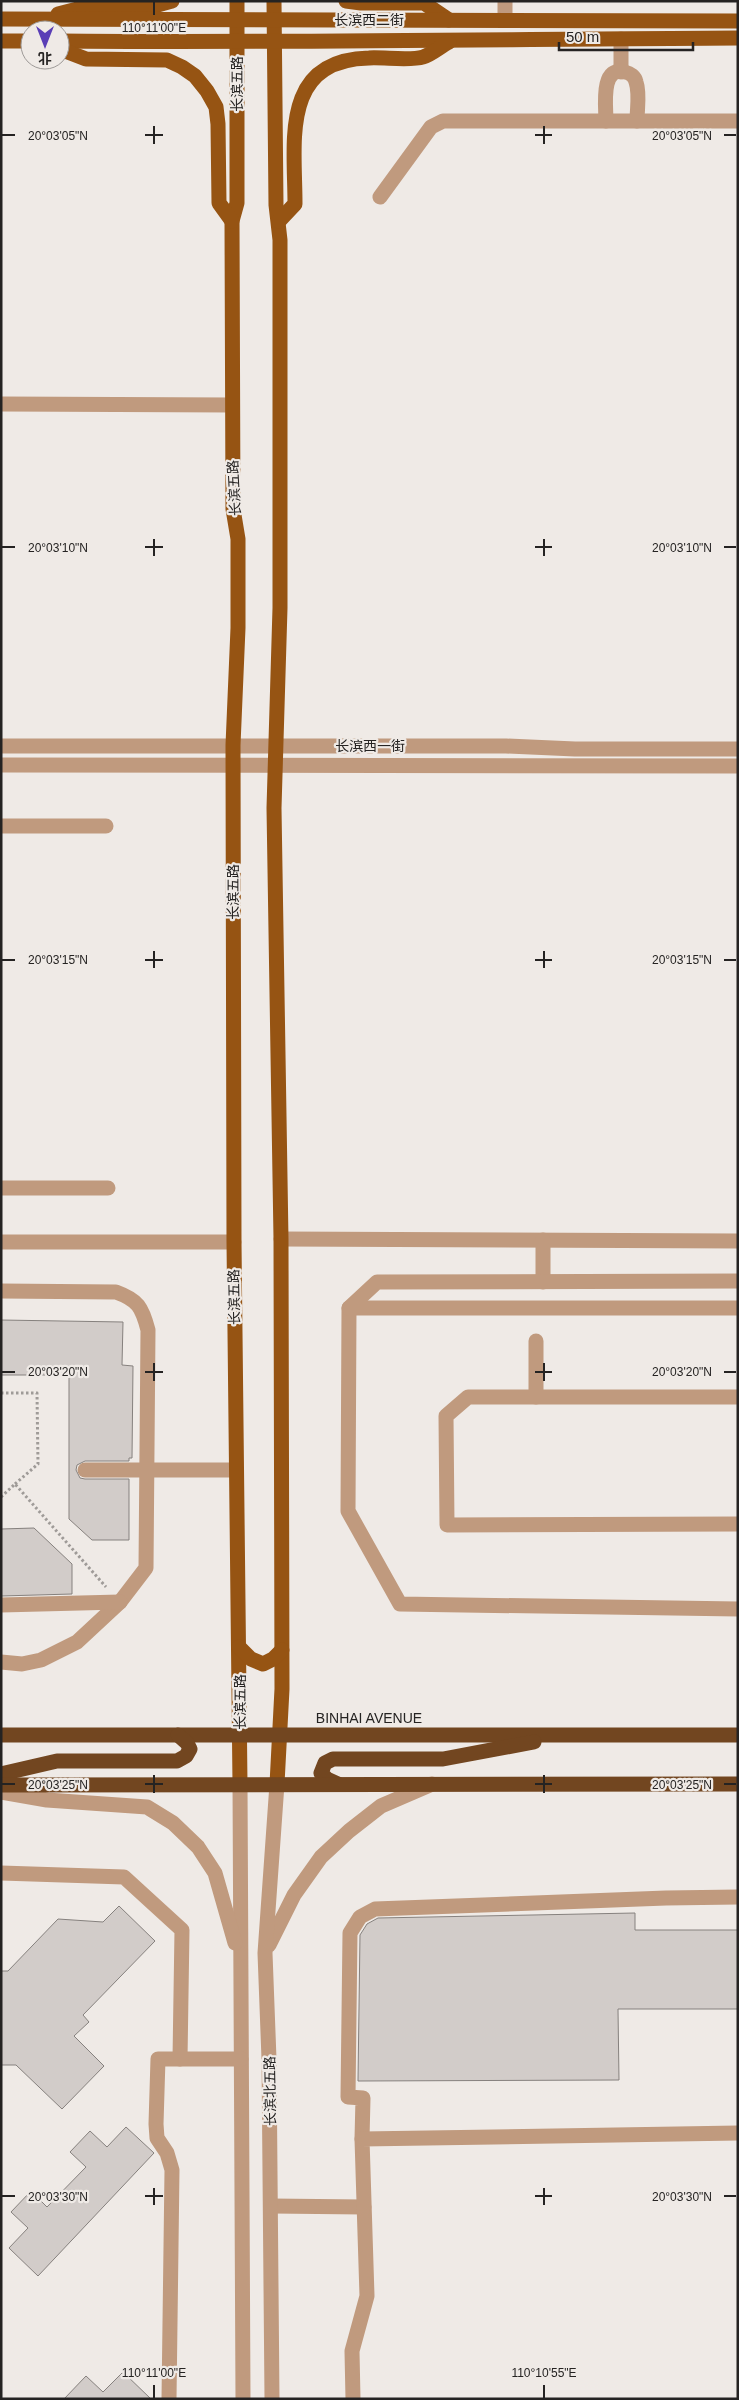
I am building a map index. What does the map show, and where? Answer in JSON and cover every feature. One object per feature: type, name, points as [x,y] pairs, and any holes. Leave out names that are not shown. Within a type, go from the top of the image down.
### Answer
[{"type":"highway","name":"BINHAI AVENUE","points":[[1,1735],[738,1735]]},
{"type":"highway","points":[[1,1774],[56,1761],[177,1761],[186,1756],[190,1749],[187,1743],[178,1735]]},
{"type":"highway","points":[[339,1784],[327,1779],[321,1773],[325,1763],[333,1759],[443,1759],[567,1735]]},
{"type":"highway","points":[[1,1785],[738,1784]]},
{"type":"main road","points":[[39,19],[89,6],[154,6],[172,1]]},
{"type":"main road","name":"长滨五路","points":[[237,1],[238,204],[232,221],[232,405],[233,509],[238,539],[238,628],[233,766],[234,1242],[240,1784]]},
{"type":"main road","points":[[274,1],[276,205],[279,221],[280,608],[276,766],[281,1239],[282,1650],[277,1784]]},
{"type":"main road","points":[[346,1],[362,3],[424,3],[449,20]]},
{"type":"main road","name":"长滨西二街","points":[[1,19],[738,21]]},
{"type":"main road","name":"长滨西二街","points":[[70,41],[275,42],[449,41],[503,38],[738,38]]},
{"type":"main road","points":[[1,41],[20,41]]},
{"type":"main road","points":[[279,221],[295,204],[296,115],[301,99],[311,82],[325,69],[345,60],[423,57],[449,41]]},
{"type":"main road","points":[[70,53],[86,59],[166,60],[182,67],[194,76],[207,91],[216,107],[219,203],[232,221]]},
{"type":"main road","points":[[239,1647],[251,1659],[263,1664],[282,1650]]},
{"type":"street","points":[[505,1],[505,20]]},
{"type":"street","points":[[622,39],[622,72]]},
{"type":"street","points":[[606,121],[607,82],[612,75],[622,72],[631,75],[636,83],[638,121]]},
{"type":"street","points":[[380,197],[431,127],[443,121],[738,121]]},
{"type":"street","points":[[1,404],[232,405]]},
{"type":"street","name":"长滨西一街","points":[[1,746],[233,745],[738,749]]},
{"type":"street","name":"长滨西一街","points":[[1,765],[738,766]]},
{"type":"street","points":[[1,826],[106,826]]},
{"type":"street","points":[[1,1188],[108,1188]]},
{"type":"street","points":[[281,1239],[738,1241]]},
{"type":"street","points":[[543,1240],[543,1282]]},
{"type":"street","points":[[1,1242],[234,1242]]},
{"type":"street","points":[[738,1282],[377,1282],[348,1308],[348,1511],[400,1604],[738,1608]]},
{"type":"street","points":[[1,1291],[116,1292],[133,1298],[143,1311],[148,1330],[146,1568],[120,1602],[77,1642],[41,1660],[22,1664],[1,1662]]},
{"type":"street","points":[[348,1308],[738,1308]]},
{"type":"street","points":[[536,1341],[536,1397]]},
{"type":"street","points":[[738,1397],[468,1397],[446,1416],[447,1525],[738,1524]]},
{"type":"street","points":[[85,1470],[236,1470]]},
{"type":"street","points":[[1,1605],[120,1602]]},
{"type":"street","name":"长滨北五路","points":[[240,1784],[243,2399]]},
{"type":"street","name":"长滨北五路","points":[[272,2399],[270,2059],[265,1953],[277,1784]]},
{"type":"street","points":[[265,1953],[294,1895],[321,1857],[349,1831],[381,1806],[432,1784]]},
{"type":"street","points":[[1,1792],[47,1800],[147,1807],[173,1823],[198,1847],[215,1873],[222,1903],[240,1956]]},
{"type":"street","points":[[1,1873],[124,1877],[182,1930],[180,2059]]},
{"type":"street","points":[[353,2399],[352,2351],[367,2296],[362,2139],[363,2098],[348,2097],[350,1933],[360,1917],[375,1909],[738,1897]]},
{"type":"street","points":[[170,2399],[172,2170],[167,2153],[157,2138],[158,2059],[241,2059]]},
{"type":"street","points":[[362,2139],[738,2133]]},
{"type":"street","points":[[271,2206],[364,2207]]},
{"type":"path","points":[[1,1393],[37,1393],[38,1464],[1,1497]]},
{"type":"path","points":[[15,1484],[120,1602]]},
{"type":"building","points":[[1,1320],[123,1322],[122,1365],[133,1366],[132,1458],[129,1458],[129,1461],[85,1461],[77,1465],[76,1470],[80,1478],[85,1479],[129,1479],[129,1540],[92,1540],[69,1519],[69,1375],[1,1375]]},
{"type":"building","points":[[34,1528],[72,1564],[72,1594],[1,1596],[1,1529]]},
{"type":"building","points":[[119,1906],[155,1941],[83,2015],[89,2022],[74,2036],[104,2066],[62,2109],[16,2065],[1,2065],[1,1971],[8,1971],[58,1919],[103,1922]]},
{"type":"building","points":[[635,1913],[635,1930],[738,1930],[738,2009],[618,2009],[619,2080],[358,2081],[360,1935],[367,1924],[378,1918]]},
{"type":"building","points":[[126,2127],[154,2153],[38,2276],[9,2248],[28,2228],[11,2212],[31,2191],[47,2207],[86,2167],[70,2152],[90,2131],[107,2147]]},
{"type":"building","points":[[123,2372],[151,2399],[64,2399],[86,2376],[103,2392]]}]
